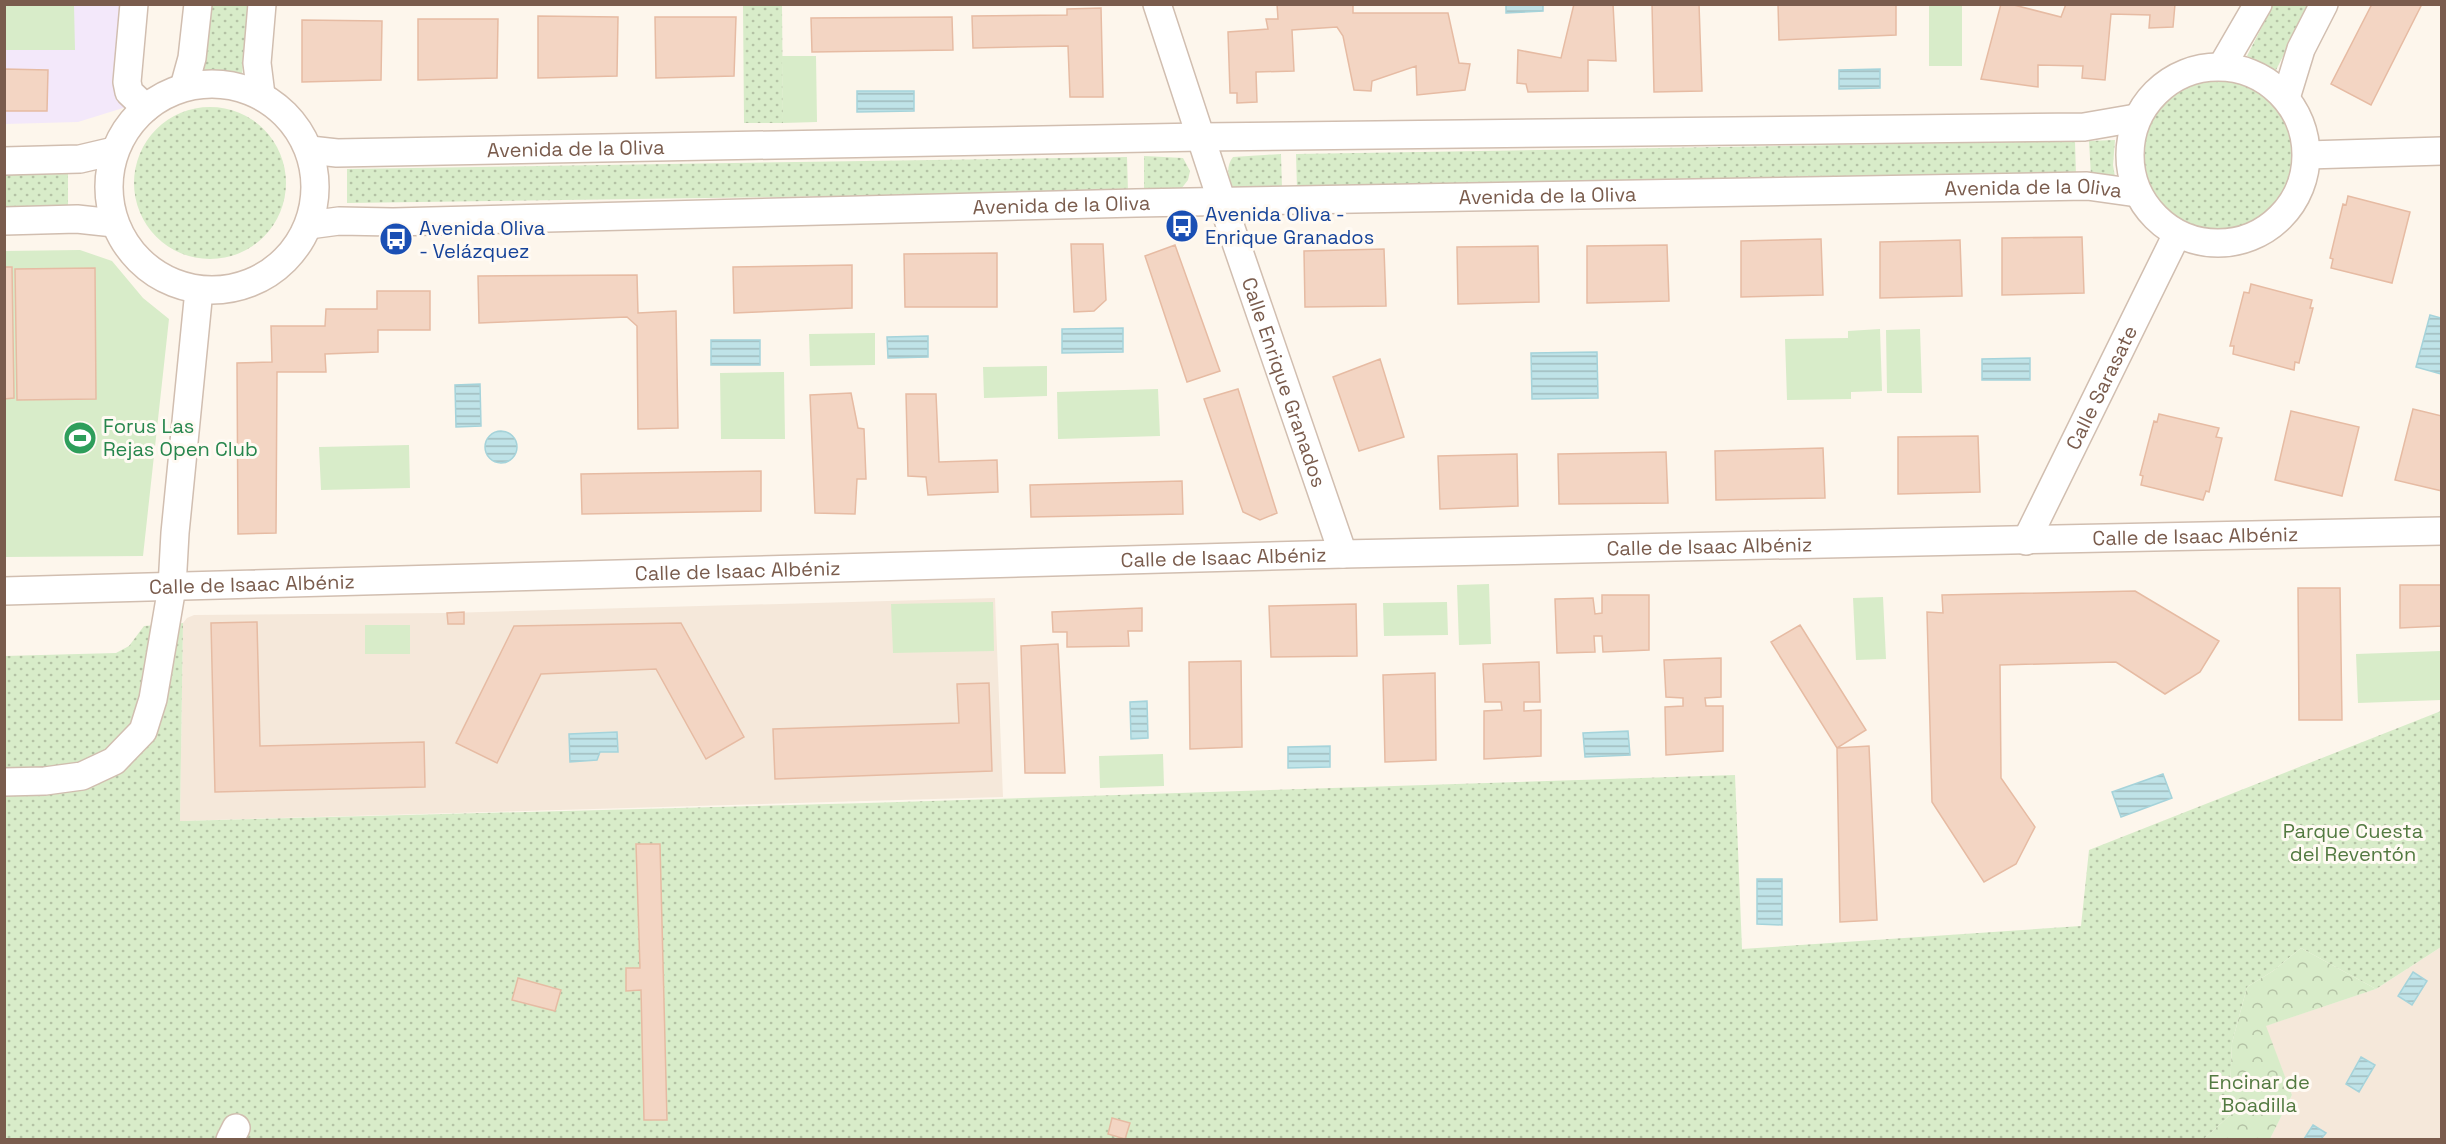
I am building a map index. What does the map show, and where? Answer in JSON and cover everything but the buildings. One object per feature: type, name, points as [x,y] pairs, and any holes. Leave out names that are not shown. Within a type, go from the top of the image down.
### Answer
[{"type":"street","points":[[134,4],[127,82],[129,92],[146,108]]},
{"type":"street","points":[[184,87],[192,58],[198,4]]},
{"type":"street","points":[[261,95],[257,63],[262,4]]},
{"type":"street","name":"Calle Enrique Granados","points":[[1156,4],[1343,554]]},
{"type":"street","points":[[2222,66],[2258,4]]},
{"type":"street","points":[[2286,98],[2301,49],[2324,4]]},
{"type":"street","points":[[2222,66],[2246,71],[2268,81],[2286,98],[2302,124],[2307,155],[2302,185],[2287,211],[2264,231],[2236,242],[2206,244],[2177,234],[2153,217],[2137,193],[2129,169],[2129,143],[2136,118],[2151,96],[2171,79],[2196,69],[2222,66]]},
{"type":"street","points":[[224,84],[261,95],[282,110],[298,128],[310,150],[316,188],[309,225],[292,254],[266,276],[234,289],[199,290],[163,279],[134,255],[114,223],[108,187],[114,151],[130,123],[146,108],[154,101],[184,87],[224,84]]},
{"type":"street","name":"Avenida de la Oliva","points":[[310,150],[348,152],[1201,137],[2084,126],[2136,118]]},
{"type":"street","points":[[4,160],[80,159],[114,151]]},
{"type":"street","points":[[2307,155],[2442,152]]},
{"type":"street","name":"Avenida de la Oliva","points":[[309,225],[339,221],[393,222],[1222,202],[2087,186],[2137,193]]},
{"type":"street","points":[[4,221],[77,219],[114,223]]},
{"type":"street","name":"Calle Sarasate","points":[[2026,541],[2177,234]]},
{"type":"street","points":[[4,782],[45,781],[82,776],[114,761],[143,731],[153,699],[172,587],[175,533],[199,290]]},
{"type":"street","name":"Calle de Isaac Albéniz","points":[[4,591],[1343,554],[2442,531]]},
{"type":"shaded area","points":[[4,5],[148,5],[140,86],[123,108],[78,122],[5,124]]},
{"type":"shaded area","points":[[995,598],[1003,797],[180,821],[183,623],[194,615],[447,613]]},
{"type":"shaded area","points":[[2441,947],[2441,1139],[2270,1139],[2292,1095],[2265,1026],[2376,989]]},
{"type":"green space","points":[[4,5],[74,5],[75,50],[5,50]]},
{"type":"green space","points":[[210,5],[249,5],[242,75],[203,72]]},
{"type":"green space","points":[[743,5],[782,5],[783,123],[744,123]]},
{"type":"green space","points":[[1929,5],[1962,5],[1962,66],[1929,66]]},
{"type":"green space","points":[[2273,5],[2309,5],[2275,72],[2247,56]]},
{"type":"green space","points":[[782,56],[816,56],[817,122],[783,123]]},
{"type":"green space","points":[[2216,77],[2245,83],[2259,90],[2270,100],[2280,111],[2287,125],[2293,154],[2287,183],[2280,197],[2270,208],[2259,218],[2245,225],[2216,231],[2187,225],[2173,218],[2162,208],[2152,197],[2145,183],[2139,154],[2145,125],[2152,111],[2162,100],[2173,90],[2187,83]]},
{"type":"green space","points":[[210,107],[225,108],[239,113],[264,129],[280,154],[285,168],[285,198],[280,212],[264,237],[239,253],[225,258],[210,259],[195,258],[181,253],[156,237],[140,212],[135,198],[134,183],[135,168],[140,154],[156,129],[181,113],[195,108]]},
{"type":"green space","points":[[2115,140],[2113,165],[2115,177],[2091,176],[2089,141]]},
{"type":"green space","points":[[2075,141],[2076,176],[1297,189],[1296,154]]},
{"type":"green space","points":[[1281,154],[1282,189],[1235,190],[1228,174],[1233,157]]},
{"type":"green space","points":[[1144,156],[1183,158],[1190,171],[1188,180],[1181,189],[1144,190]]},
{"type":"green space","points":[[1127,157],[1128,192],[347,203],[347,169]]},
{"type":"green space","points":[[68,174],[68,207],[5,209],[4,175]]},
{"type":"green space","name":"Forus Las Rejas Open Club","points":[[80,250],[112,261],[143,298],[169,319],[143,556],[5,557],[4,251]]},
{"type":"green space","points":[[1880,329],[1882,391],[1851,392],[1851,399],[1787,400],[1785,339],[1848,338],[1848,331]]},
{"type":"green space","points":[[1920,329],[1922,393],[1887,393],[1886,330]]},
{"type":"green space","points":[[875,333],[875,365],[810,366],[809,334]]},
{"type":"green space","points":[[1047,366],[1047,396],[984,398],[983,367]]},
{"type":"green space","points":[[784,372],[785,439],[721,439],[720,373]]},
{"type":"green space","points":[[1158,389],[1160,436],[1058,439],[1057,392]]},
{"type":"green space","points":[[409,445],[410,488],[321,490],[319,447]]},
{"type":"green space","points":[[1489,584],[1491,644],[1459,645],[1457,585]]},
{"type":"green space","points":[[1883,597],[1886,659],[1856,660],[1853,598]]},
{"type":"green space","points":[[993,602],[994,651],[893,653],[891,604]]},
{"type":"green space","points":[[1447,602],[1448,635],[1384,636],[1383,603]]},
{"type":"green space","name":"Parque Cuesta del Reventón","points":[[183,623],[180,821],[867,803],[1735,775],[1742,949],[2081,926],[2089,850],[2441,711],[2441,947],[2376,989],[2301,948],[2273,971],[2247,987],[2232,1043],[2229,1116],[2204,1139],[5,1139],[4,656],[116,653],[129,646],[144,626]]},
{"type":"green space","points":[[365,625],[410,625],[410,654],[365,654]]},
{"type":"green space","points":[[2441,651],[2441,700],[2358,703],[2356,654]]},
{"type":"green space","points":[[1163,754],[1164,786],[1100,788],[1099,756]]},
{"type":"green space","name":"Encinar de Boadilla","points":[[2301,948],[2376,989],[2266,1026],[2292,1095],[2270,1139],[2204,1139],[2229,1116],[2232,1043],[2247,987],[2273,971]]},
{"type":"water","points":[[1506,5],[1543,5],[1543,11],[1506,13]]},
{"type":"water","points":[[1880,69],[1880,88],[1839,89],[1839,70]]},
{"type":"water","points":[[857,91],[914,91],[914,111],[857,112]]},
{"type":"water","points":[[2430,315],[2441,318],[2441,374],[2416,367]]},
{"type":"water","points":[[1123,328],[1123,352],[1062,353],[1062,329]]},
{"type":"water","points":[[928,336],[928,357],[888,358],[887,337]]},
{"type":"water","points":[[711,340],[760,340],[760,365],[711,365]]},
{"type":"water","points":[[1597,352],[1598,398],[1532,399],[1531,353]]},
{"type":"water","points":[[2030,358],[2030,380],[1982,380],[1982,359]]},
{"type":"water","points":[[480,384],[481,426],[456,427],[455,385]]},
{"type":"water","points":[[501,431],[512,436],[517,447],[512,458],[501,463],[490,458],[485,447],[490,436]]},
{"type":"water","points":[[1147,701],[1148,738],[1131,739],[1130,702]]},
{"type":"water","points":[[1628,731],[1630,755],[1585,757],[1583,733]]},
{"type":"water","points":[[617,732],[618,752],[600,752],[597,760],[570,762],[569,734]]},
{"type":"water","points":[[1330,746],[1330,767],[1288,768],[1288,747]]},
{"type":"water","points":[[2163,774],[2172,798],[2121,817],[2112,792]]},
{"type":"water","points":[[1757,879],[1782,879],[1782,925],[1757,924]]},
{"type":"water","points":[[2413,972],[2427,981],[2412,1005],[2398,996]]},
{"type":"water","points":[[2361,1057],[2375,1065],[2359,1092],[2346,1084]]},
{"type":"water","points":[[2313,1125],[2326,1133],[2321,1139],[2304,1139]]},
{"type":"place","name":"Avenida Oliva - Enrique Granados","points":[[1182,226]]},
{"type":"place","name":"Avenida Oliva - Velázquez","points":[[396,239]]},
{"type":"place","name":"Forus Las Rejas Open Club","points":[[80,438]]}]
